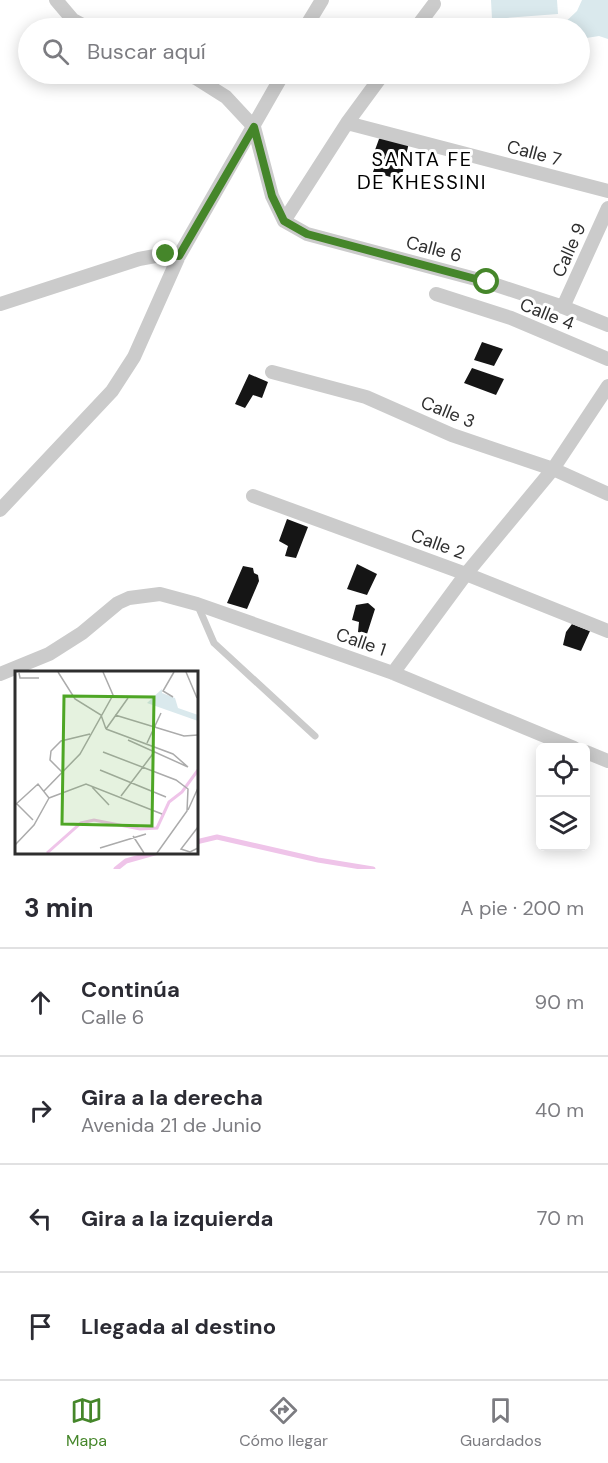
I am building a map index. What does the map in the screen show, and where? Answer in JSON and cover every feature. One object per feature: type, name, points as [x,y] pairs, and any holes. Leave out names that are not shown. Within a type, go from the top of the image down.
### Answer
[{"type":"street","points":[[56,0],[72,18]]},
{"type":"street","points":[[311,18],[322,0]]},
{"type":"street","points":[[424,18],[434,4]]},
{"type":"street","points":[[205,84],[226,97],[254,127],[272,196],[284,221]]},
{"type":"street","points":[[0,510],[112,392],[134,357],[179,256],[278,84]]},
{"type":"street","points":[[284,221],[347,123],[376,84]]},
{"type":"street","name":"Calle 7","points":[[347,123],[608,191]]},
{"type":"street","name":"Calle 9","points":[[563,307],[608,208]]},
{"type":"street","name":"Calle 6","points":[[284,221],[307,234],[487,282],[563,307],[608,325]]},
{"type":"street","points":[[0,304],[129,261],[166,254],[179,256]]},
{"type":"street","name":"Calle 4","points":[[436,294],[511,318],[608,359]]},
{"type":"street","name":"Calle 3","points":[[272,372],[366,397],[452,435],[553,469],[608,494]]},
{"type":"street","points":[[393,672],[466,574],[553,469],[608,386]]},
{"type":"street","name":"Calle 2","points":[[253,496],[466,574],[608,632]]},
{"type":"street","name":"Calle 1","points":[[0,674],[49,654],[82,633],[118,603],[129,598],[160,594],[197,604],[393,672],[564,743]]},
{"type":"street","points":[[590,754],[608,761]]},
{"type":"lane","points":[[197,604],[214,643],[315,736]]},
{"type":"shaded area","points":[[491,0],[557,0],[558,14],[492,18]]},
{"type":"shaded area","points":[[582,0],[608,0],[608,39],[599,36],[590,37],[590,18],[570,18],[577,11]]},
{"type":"building","points":[[383,136],[409,142],[401,180],[373,172],[380,152],[375,150],[379,139]]},
{"type":"building","points":[[482,342],[503,349],[494,366],[474,360]]},
{"type":"building","points":[[472,368],[504,379],[496,395],[464,383]]},
{"type":"building","points":[[249,374],[268,382],[262,398],[253,395],[245,408],[235,404]]},
{"type":"building","points":[[287,519],[308,527],[296,558],[285,556],[288,546],[279,541]]},
{"type":"building","points":[[357,564],[377,574],[367,595],[347,589]]},
{"type":"building","points":[[243,566],[253,568],[259,581],[247,609],[227,603]]},
{"type":"building","points":[[368,603],[375,609],[367,634],[358,632],[359,622],[352,620],[356,605]]},
{"type":"building","points":[[572,624],[590,631],[581,651],[563,645],[566,632]]},
{"type":"waterway","points":[[198,842],[217,837],[318,860],[373,869]]},
{"type":"waterway","points":[[116,869],[126,861],[151,854]]},
{"type":"district","name":"SANTA FE DE KHESSINI","points":[[422,170]]},
{"type":"route","points":[[166,254],[179,256],[254,127],[272,196],[284,221],[307,234],[487,282]]}]
